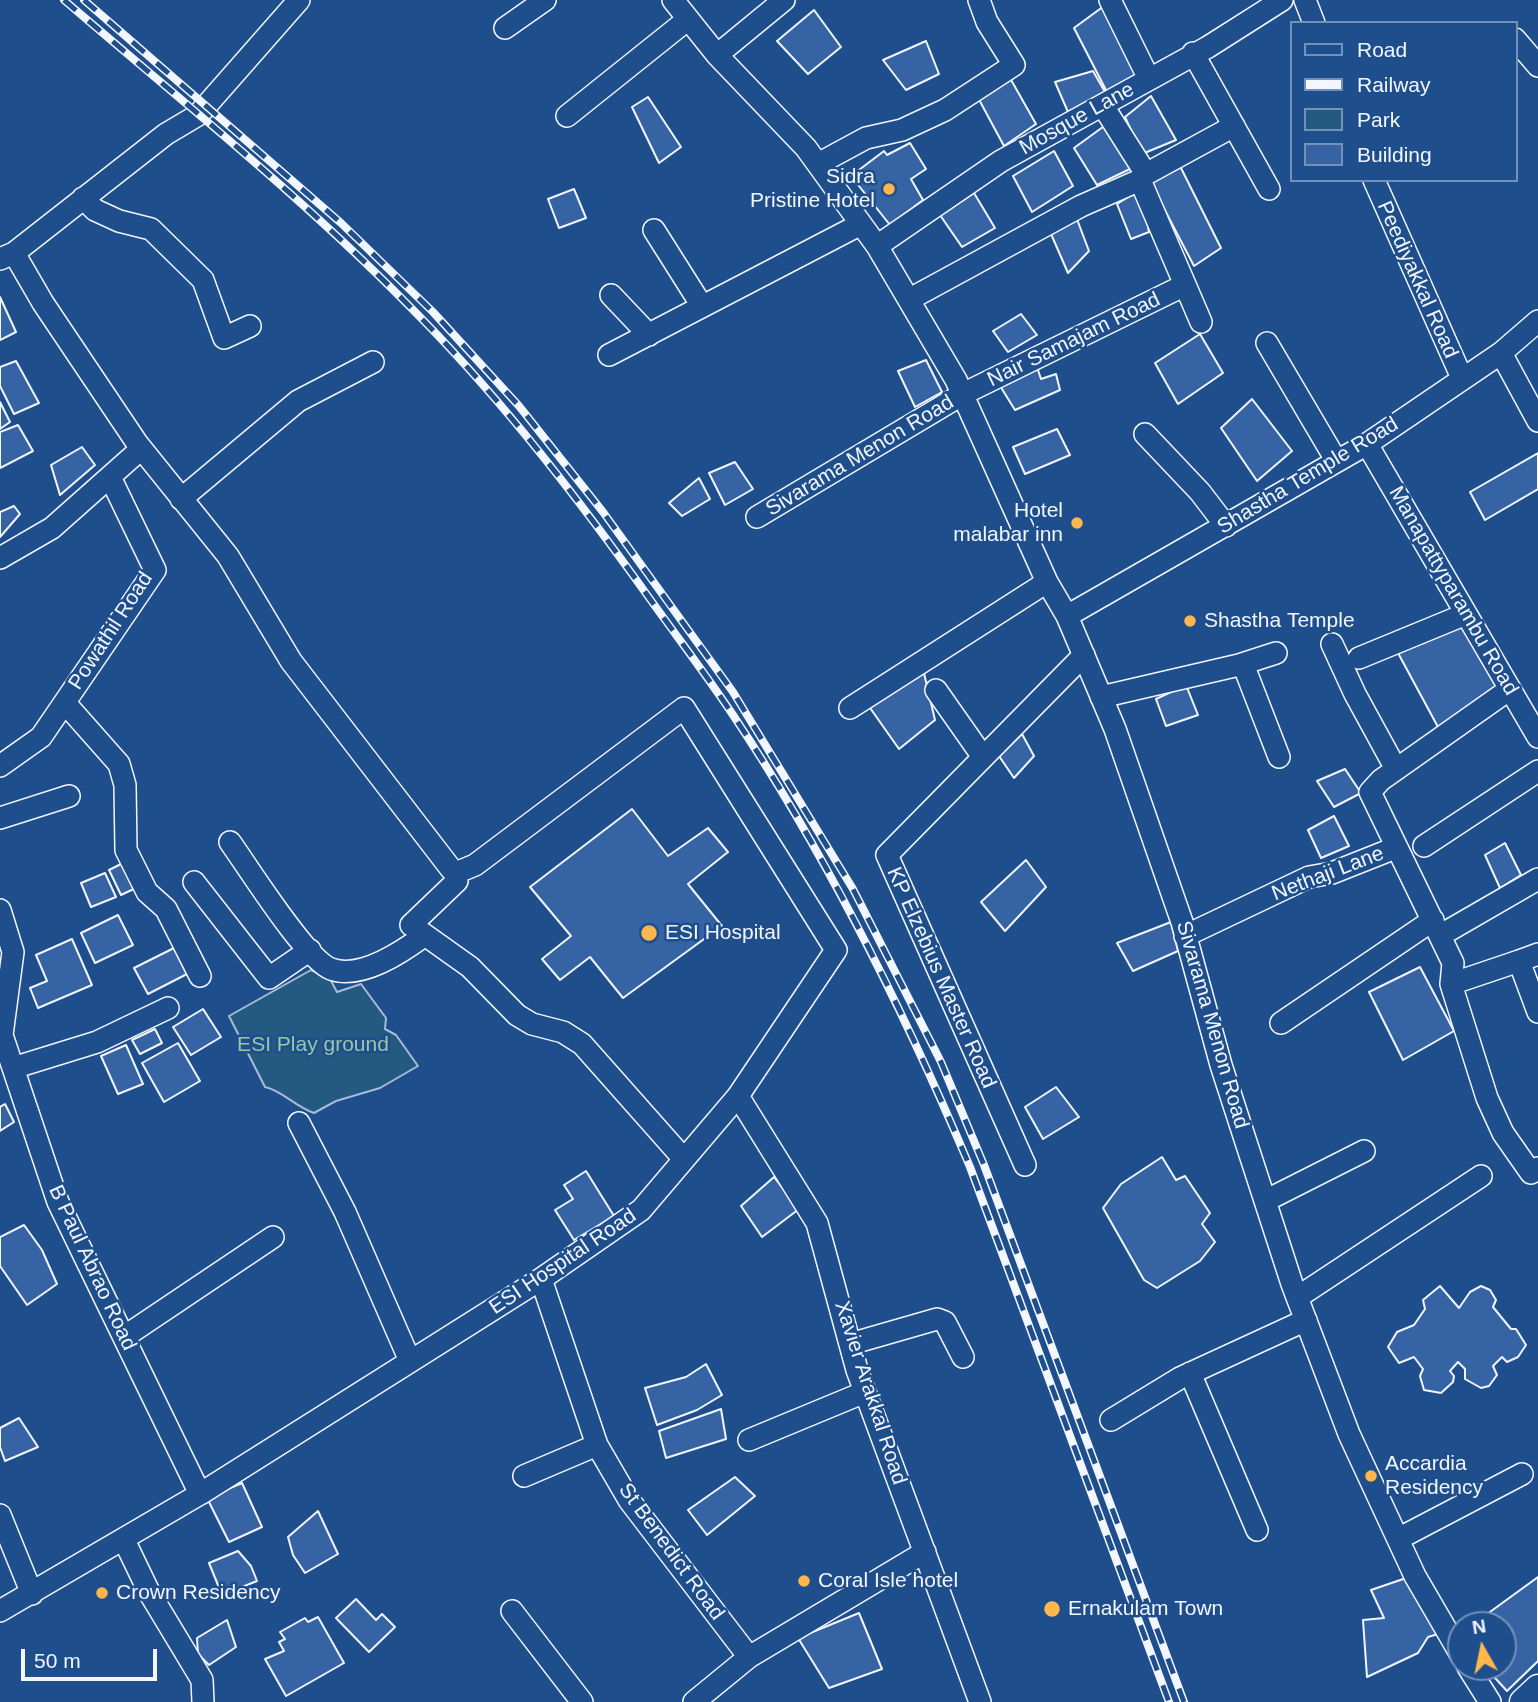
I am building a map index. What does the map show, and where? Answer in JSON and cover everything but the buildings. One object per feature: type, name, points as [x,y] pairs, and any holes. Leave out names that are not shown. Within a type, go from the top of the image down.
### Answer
[{"type":"main road","points":[[1523,1702],[1538,1688]]},
{"type":"street","points":[[299,0],[208,106],[4,256],[43,303],[141,449],[181,499],[298,401],[373,362]]},
{"type":"street","points":[[505,28],[545,0]]},
{"type":"street","name":"Sivarama Menon Road","points":[[673,0],[716,55],[817,164],[877,246],[910,299],[962,394],[1047,582],[1068,616],[1101,697],[1185,936],[1221,1065],[1297,1297],[1349,1434],[1398,1539],[1447,1629]]},
{"type":"street","points":[[716,55],[784,0]]},
{"type":"street","points":[[817,164],[866,138],[902,130],[945,110],[1014,65],[987,22],[979,0]]},
{"type":"street","points":[[1110,0],[1149,79]]},
{"type":"street","name":"Mosque Lane","points":[[877,246],[1001,161],[1103,106],[1282,0]]},
{"type":"street","points":[[1305,0],[1313,21]]},
{"type":"street","points":[[567,116],[687,20]]},
{"type":"street","points":[[1517,41],[1538,66]]},
{"type":"street","points":[[1193,53],[1269,189]]},
{"type":"street","points":[[1103,106],[1146,174],[1234,126]]},
{"type":"street","points":[[910,299],[1082,206],[1140,180],[1201,322]]},
{"type":"street","name":"Peediyakkal Road","points":[[1375,182],[1462,378]]},
{"type":"street","points":[[83,198],[95,210],[119,221],[151,229],[204,280],[224,338],[250,326]]},
{"type":"street","points":[[609,355],[861,224]]},
{"type":"street","points":[[654,230],[702,306]]},
{"type":"street","name":"Nair Samajam Road","points":[[962,394],[1185,285]]},
{"type":"street","points":[[611,295],[649,335]]},
{"type":"street","name":"Shastha Temple Road","points":[[1068,616],[1367,444],[1501,353],[1538,321]]},
{"type":"street","points":[[1267,343],[1336,460]]},
{"type":"street","points":[[1501,353],[1538,421]]},
{"type":"street","name":"Sivarama Menon Road","points":[[757,517],[962,394]]},
{"type":"street","points":[[1145,434],[1200,492],[1226,526]]},
{"type":"street","name":"Manapattyparambu Road","points":[[1367,444],[1538,737]]},
{"type":"street","points":[[0,558],[52,528],[141,449]]},
{"type":"street","name":"Powathil Road","points":[[0,765],[41,737],[155,570],[110,477]]},
{"type":"street","name":"ESI Hospital Road","points":[[0,1611],[200,1494],[541,1279],[641,1210],[738,1096],[836,950],[684,708],[475,865],[458,872],[451,869],[291,661],[228,556],[181,499]]},
{"type":"street","points":[[850,708],[1047,582]]},
{"type":"street","points":[[1359,658],[1466,614]]},
{"type":"street","points":[[1332,644],[1355,694],[1396,769]]},
{"type":"street","points":[[1101,697],[1242,664],[1276,653]]},
{"type":"street","name":"KP Elzebius Master Road","points":[[1025,1165],[887,855],[1084,655]]},
{"type":"street","points":[[1242,664],[1279,757]]},
{"type":"street","points":[[1510,689],[1396,769],[1370,792],[1453,963],[1451,984],[1487,1098],[1497,1121],[1531,1173],[1538,1168]]},
{"type":"street","points":[[936,690],[983,757]]},
{"type":"street","points":[[65,703],[119,764],[125,785],[126,850],[147,892],[166,909],[200,976]]},
{"type":"street","points":[[1424,846],[1538,771]]},
{"type":"street","points":[[0,818],[69,796]]},
{"type":"street","points":[[230,842],[310,950],[329,969],[347,972],[385,959],[425,935]]},
{"type":"street","name":"Nethaji Lane","points":[[1185,936],[1309,877],[1332,873],[1395,848]]},
{"type":"street","points":[[1281,1023],[1437,928],[1538,879]]},
{"type":"street","points":[[457,881],[411,925],[470,967],[517,1015],[532,1024],[563,1032],[582,1044],[683,1158]]},
{"type":"street","points":[[194,883],[269,978],[310,950]]},
{"type":"street","points":[[0,910],[13,952],[1,1036]]},
{"type":"street","points":[[1451,984],[1529,957],[1538,1012]]},
{"type":"street","points":[[13,1068],[97,1042],[168,1008]]},
{"type":"street","name":"B Paul Abrao Road","points":[[1,1036],[58,1202],[200,1494]]},
{"type":"street","name":"Xavier Arakkal Road","points":[[738,1096],[817,1223],[865,1392],[979,1702]]},
{"type":"street","points":[[299,1123],[345,1212],[411,1361]]},
{"type":"street","points":[[1265,1201],[1364,1151]]},
{"type":"street","points":[[1297,1297],[1481,1176]]},
{"type":"street","points":[[124,1336],[273,1237]]},
{"type":"street","name":"St Benedict Road","points":[[541,1279],[597,1445],[629,1500],[749,1657]]},
{"type":"street","points":[[850,1344],[937,1319],[945,1322],[963,1357]]},
{"type":"street","points":[[1111,1420],[1190,1373],[1306,1320]]},
{"type":"street","points":[[1190,1373],[1257,1530]]},
{"type":"street","points":[[748,1440],[865,1392]]},
{"type":"street","points":[[524,1476],[597,1445]]},
{"type":"street","points":[[1398,1539],[1522,1475]]},
{"type":"street","points":[[0,1515],[32,1594]]},
{"type":"street","points":[[124,1540],[149,1592],[202,1680],[203,1702]]},
{"type":"street","points":[[694,1702],[749,1657],[925,1552]]},
{"type":"street","points":[[512,1611],[582,1702]]},
{"type":"street","points":[[1477,1681],[1490,1702]]},
{"type":"green space","name":"ESI Play ground","points":[[311,970],[330,979],[337,992],[361,984],[386,1018],[385,1029],[396,1035],[418,1066],[380,1088],[336,1101],[314,1113],[265,1087],[229,1016]]},
{"type":"railway","points":[[64,0],[293,196],[381,277],[454,353],[570,490],[733,715],[832,879],[891,993],[945,1109],[970,1167],[1169,1702]]},
{"type":"railway","points":[[84,0],[341,223],[433,312],[519,406],[603,512],[733,692],[853,889],[941,1062],[984,1165],[1184,1702]]},
{"type":"place","name":"Sidra Pristine Hotel","points":[[889,189]]},
{"type":"place","name":"Hotel malabar inn","points":[[1077,523]]},
{"type":"place","name":"Shastha Temple","points":[[1190,621]]},
{"type":"place","name":"ESI Hospital","points":[[649,933]]},
{"type":"place","name":"Accardia Residency","points":[[1371,1476]]},
{"type":"place","name":"Coral Isle hotel","points":[[804,1581]]},
{"type":"place","name":"Crown Residency","points":[[102,1593]]},
{"type":"place","name":"Ernakulam Town","points":[[1052,1609]]}]
